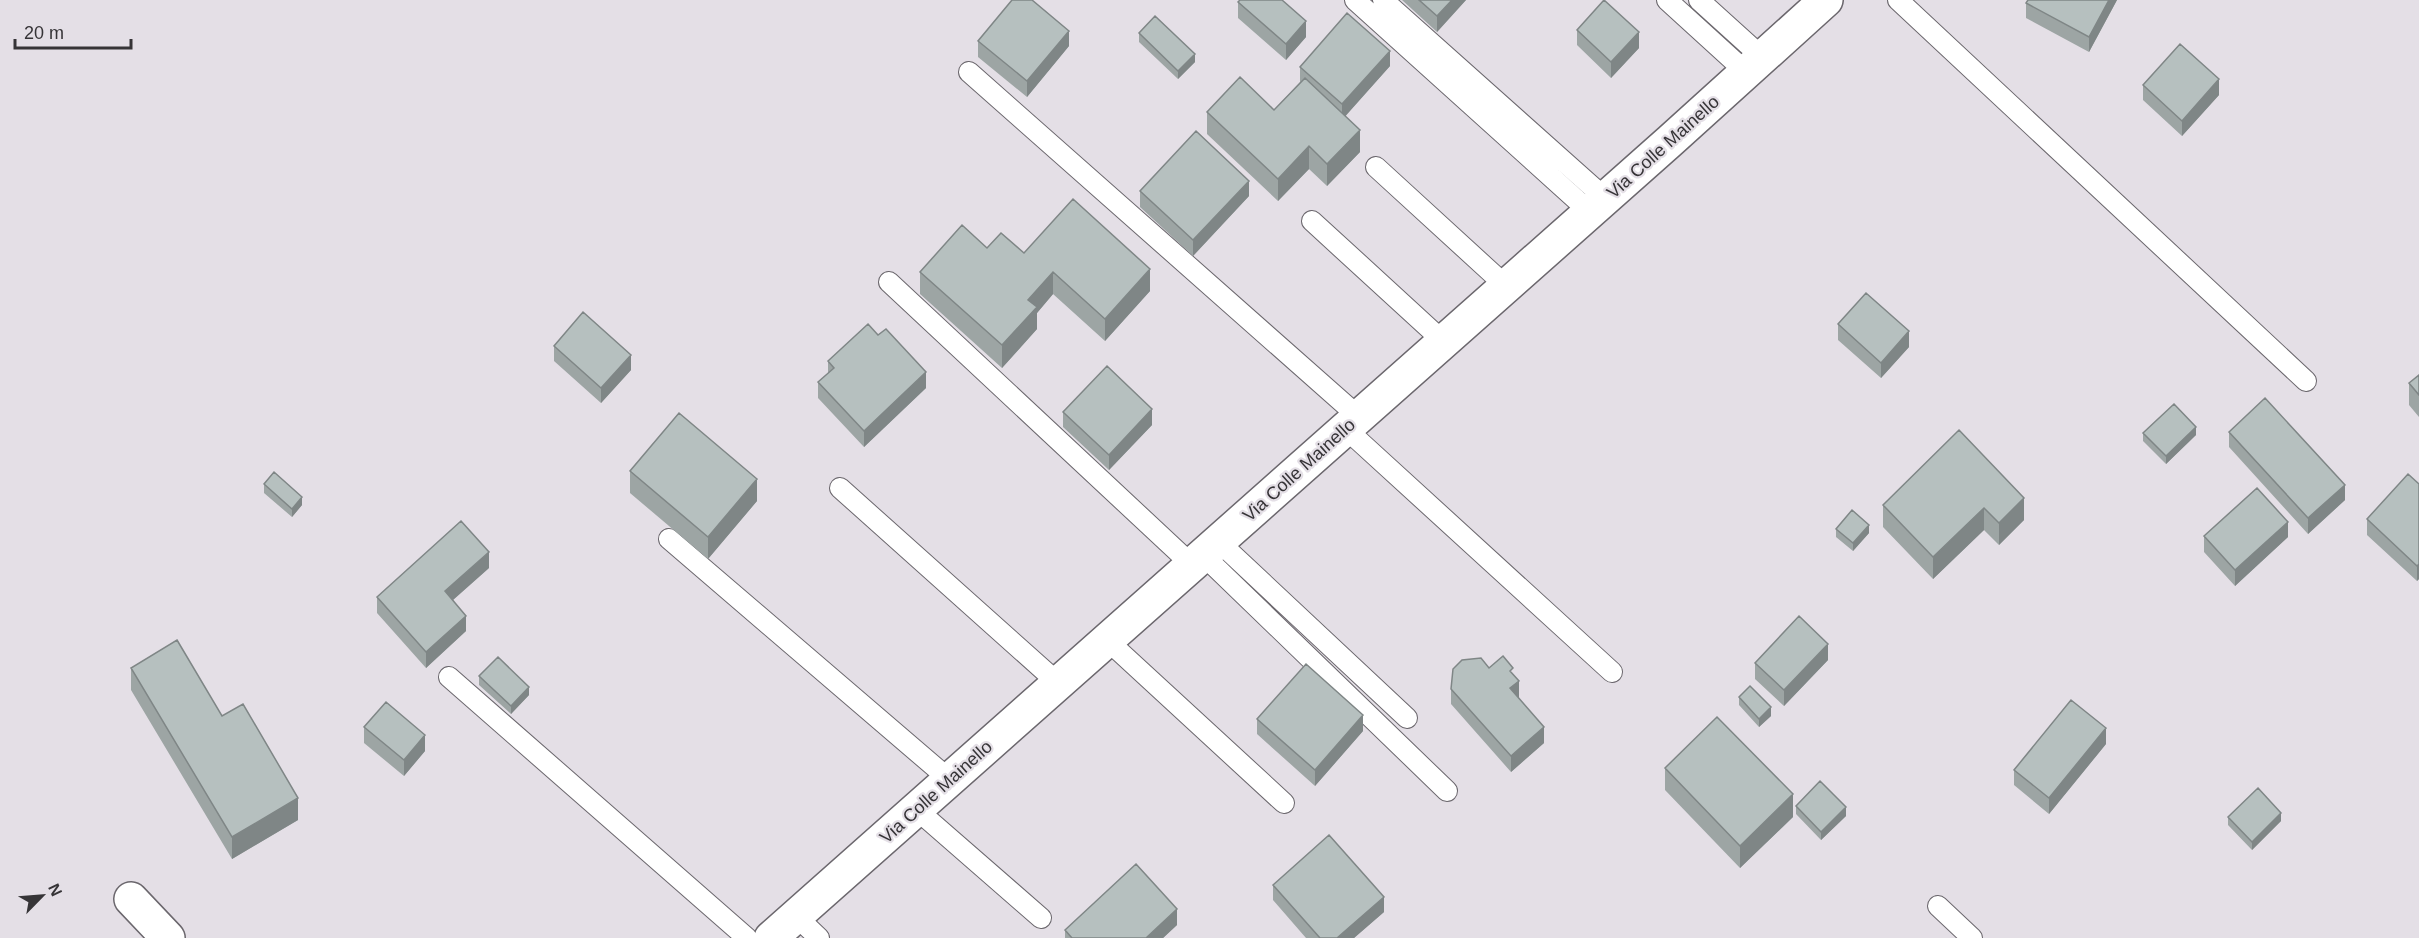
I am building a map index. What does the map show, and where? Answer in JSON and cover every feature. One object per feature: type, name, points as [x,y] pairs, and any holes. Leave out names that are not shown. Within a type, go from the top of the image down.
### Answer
[{"type":"street","name":"Via Colle Mainello","points":[[771,938],[808,927],[916,809],[1826,0]]},
{"type":"street","points":[[131,899],[168,938]]},
{"type":"lane","points":[[1355,0],[1598,205]]},
{"type":"lane","points":[[1383,0],[1598,205]]},
{"type":"lane","points":[[1667,0],[1754,65]]},
{"type":"lane","points":[[1699,0],[1754,65]]},
{"type":"lane","points":[[1898,0],[2306,381]]},
{"type":"lane","points":[[969,72],[1352,423],[1612,672]]},
{"type":"lane","points":[[1376,167],[1506,286]]},
{"type":"lane","points":[[1312,221],[1444,342]]},
{"type":"lane","points":[[889,282],[1205,554],[1407,718]]},
{"type":"lane","points":[[840,488],[1058,683]]},
{"type":"lane","points":[[669,539],[950,780]]},
{"type":"lane","points":[[1205,554],[1446,791]]},
{"type":"lane","points":[[1107,640],[1284,803]]},
{"type":"lane","points":[[450,677],[747,938]]},
{"type":"lane","points":[[916,809],[1041,918]]},
{"type":"lane","points":[[1938,906],[1972,938]]},
{"type":"building","points":[[1012,0],[1032,0],[1069,31],[1027,81],[978,41]]},
{"type":"building","points":[[1240,0],[1282,0],[1306,21],[1286,44],[1238,2]]},
{"type":"building","points":[[1419,0],[1452,0],[1437,16]]},
{"type":"building","points":[[1604,0],[1639,32],[1611,62],[1577,30]]},
{"type":"building","points":[[2028,0],[2109,0],[2089,37],[2026,3]]},
{"type":"building","points":[[1347,13],[1390,51],[1342,104],[1300,67]]},
{"type":"building","points":[[1155,16],[1195,54],[1178,71],[1139,33]]},
{"type":"building","points":[[2180,44],[2219,79],[2182,121],[2143,85]]},
{"type":"building","points":[[1240,77],[1274,110],[1305,78],[1360,130],[1327,164],[1309,146],[1278,179],[1207,112]]},
{"type":"building","points":[[1196,131],[1249,181],[1193,240],[1140,191]]},
{"type":"building","points":[[1073,199],[1150,269],[1105,319],[1053,272],[1028,300],[1037,307],[1002,345],[920,272],[962,225],[987,248],[1001,233],[1024,253]]},
{"type":"building","points":[[1866,293],[1909,331],[1881,363],[1838,324]]},
{"type":"building","points":[[583,312],[631,355],[601,388],[554,346]]},
{"type":"building","points":[[868,324],[878,335],[886,329],[926,372],[864,431],[818,382],[834,368],[828,361]]},
{"type":"building","points":[[1107,366],[1152,409],[1109,455],[1063,412]]},
{"type":"building","points":[[2419,375],[2419,395],[2409,383]]},
{"type":"building","points":[[2265,398],[2345,485],[2308,518],[2229,432]]},
{"type":"building","points":[[2174,404],[2196,427],[2166,456],[2143,433]]},
{"type":"building","points":[[679,413],[757,479],[708,537],[630,471]]},
{"type":"building","points":[[1959,430],[2024,498],[1999,523],[1984,508],[1933,557],[1883,505]]},
{"type":"building","points":[[274,472],[302,497],[292,509],[264,484]]},
{"type":"building","points":[[2408,474],[2419,484],[2419,564],[2417,566],[2367,519]]},
{"type":"building","points":[[2257,488],[2288,522],[2235,570],[2204,536]]},
{"type":"building","points":[[1852,510],[1869,525],[1853,543],[1836,529]]},
{"type":"building","points":[[461,521],[489,552],[445,591],[466,616],[426,652],[377,597]]},
{"type":"building","points":[[1799,616],[1828,644],[1784,690],[1755,663]]},
{"type":"building","points":[[177,640],[222,716],[243,704],[298,798],[232,837],[131,668]]},
{"type":"building","points":[[1503,656],[1513,668],[1510,671],[1519,681],[1510,688],[1544,727],[1511,756],[1451,689],[1453,669],[1462,660],[1481,658],[1489,668]]},
{"type":"building","points":[[498,657],[529,687],[511,706],[479,676]]},
{"type":"building","points":[[1306,664],[1363,715],[1315,770],[1257,719]]},
{"type":"building","points":[[1750,686],[1771,707],[1759,719],[1739,697]]},
{"type":"building","points":[[2071,700],[2106,728],[2049,798],[2014,770]]},
{"type":"building","points":[[386,702],[425,735],[404,760],[364,727]]},
{"type":"building","points":[[1717,717],[1793,794],[1740,846],[1665,768]]},
{"type":"building","points":[[1820,781],[1846,807],[1821,832],[1796,806]]},
{"type":"building","points":[[2258,788],[2281,813],[2252,842],[2228,817]]},
{"type":"building","points":[[1329,835],[1384,897],[1337,938],[1320,938],[1273,885]]},
{"type":"building","points":[[1136,864],[1177,909],[1146,938],[1072,938],[1065,930]]}]
